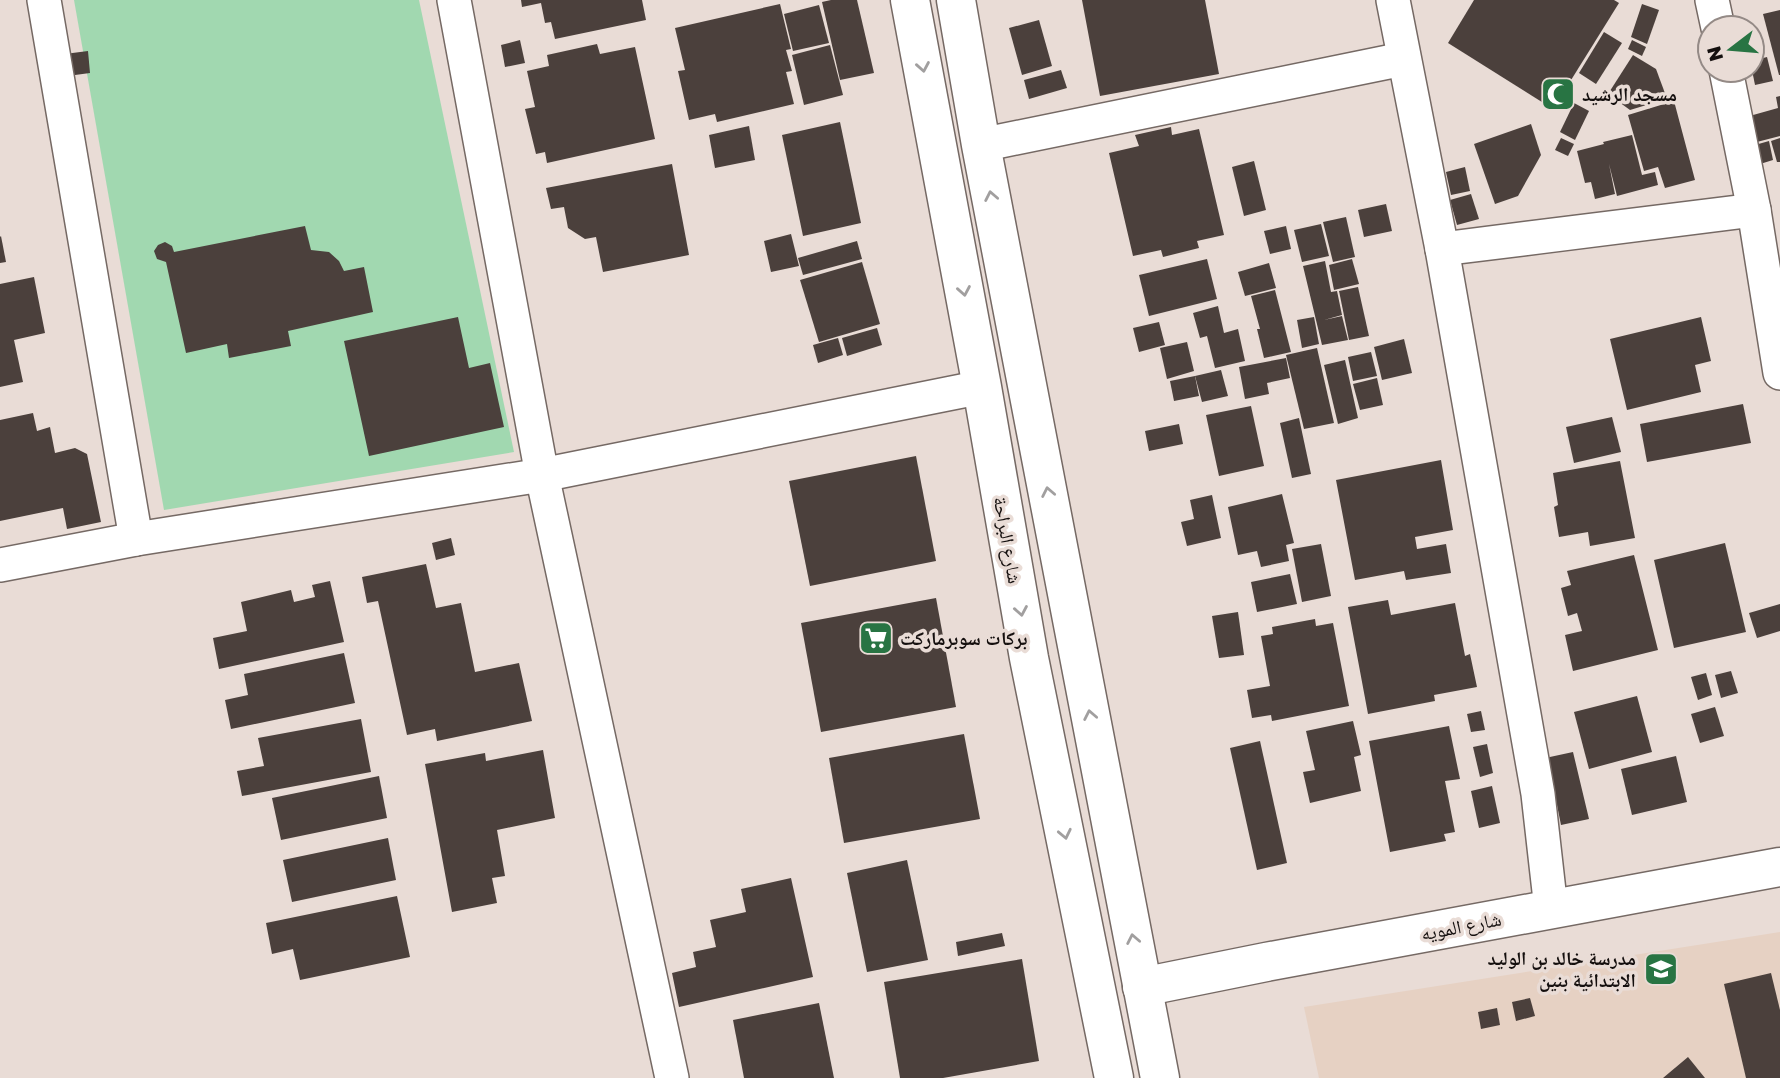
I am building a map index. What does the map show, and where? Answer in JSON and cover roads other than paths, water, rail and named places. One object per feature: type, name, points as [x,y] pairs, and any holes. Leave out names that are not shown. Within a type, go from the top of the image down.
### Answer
[{"type":"street","points":[[44,0],[136,540]]},
{"type":"street","points":[[454,0],[542,475],[672,1078]]},
{"type":"street","name":"شارع البراحة","points":[[909,0],[982,387],[1029,658],[1114,1078]]},
{"type":"street","points":[[956,0],[981,145],[1160,1078]]},
{"type":"street","points":[[1392,0],[1442,249],[1538,793],[1551,909]]},
{"type":"street","points":[[981,145],[1403,59]]},
{"type":"street","points":[[1729,84],[1754,210],[1780,373]]},
{"type":"street","points":[[1442,249],[1754,210]]},
{"type":"street","points":[[0,565],[136,540],[542,475],[982,387]]},
{"type":"street","name":"شارع المويه","points":[[1142,987],[1780,867]]},
{"type":"place","name":"مسجد الرشيد","points":[[1558,94]]},
{"type":"place","name":"بركات سوبرماركت","points":[[876,638]]},
{"type":"place","name":"مدرسة خالد بن الوليد الابتدائية بنين","points":[[1661,969]]}]
